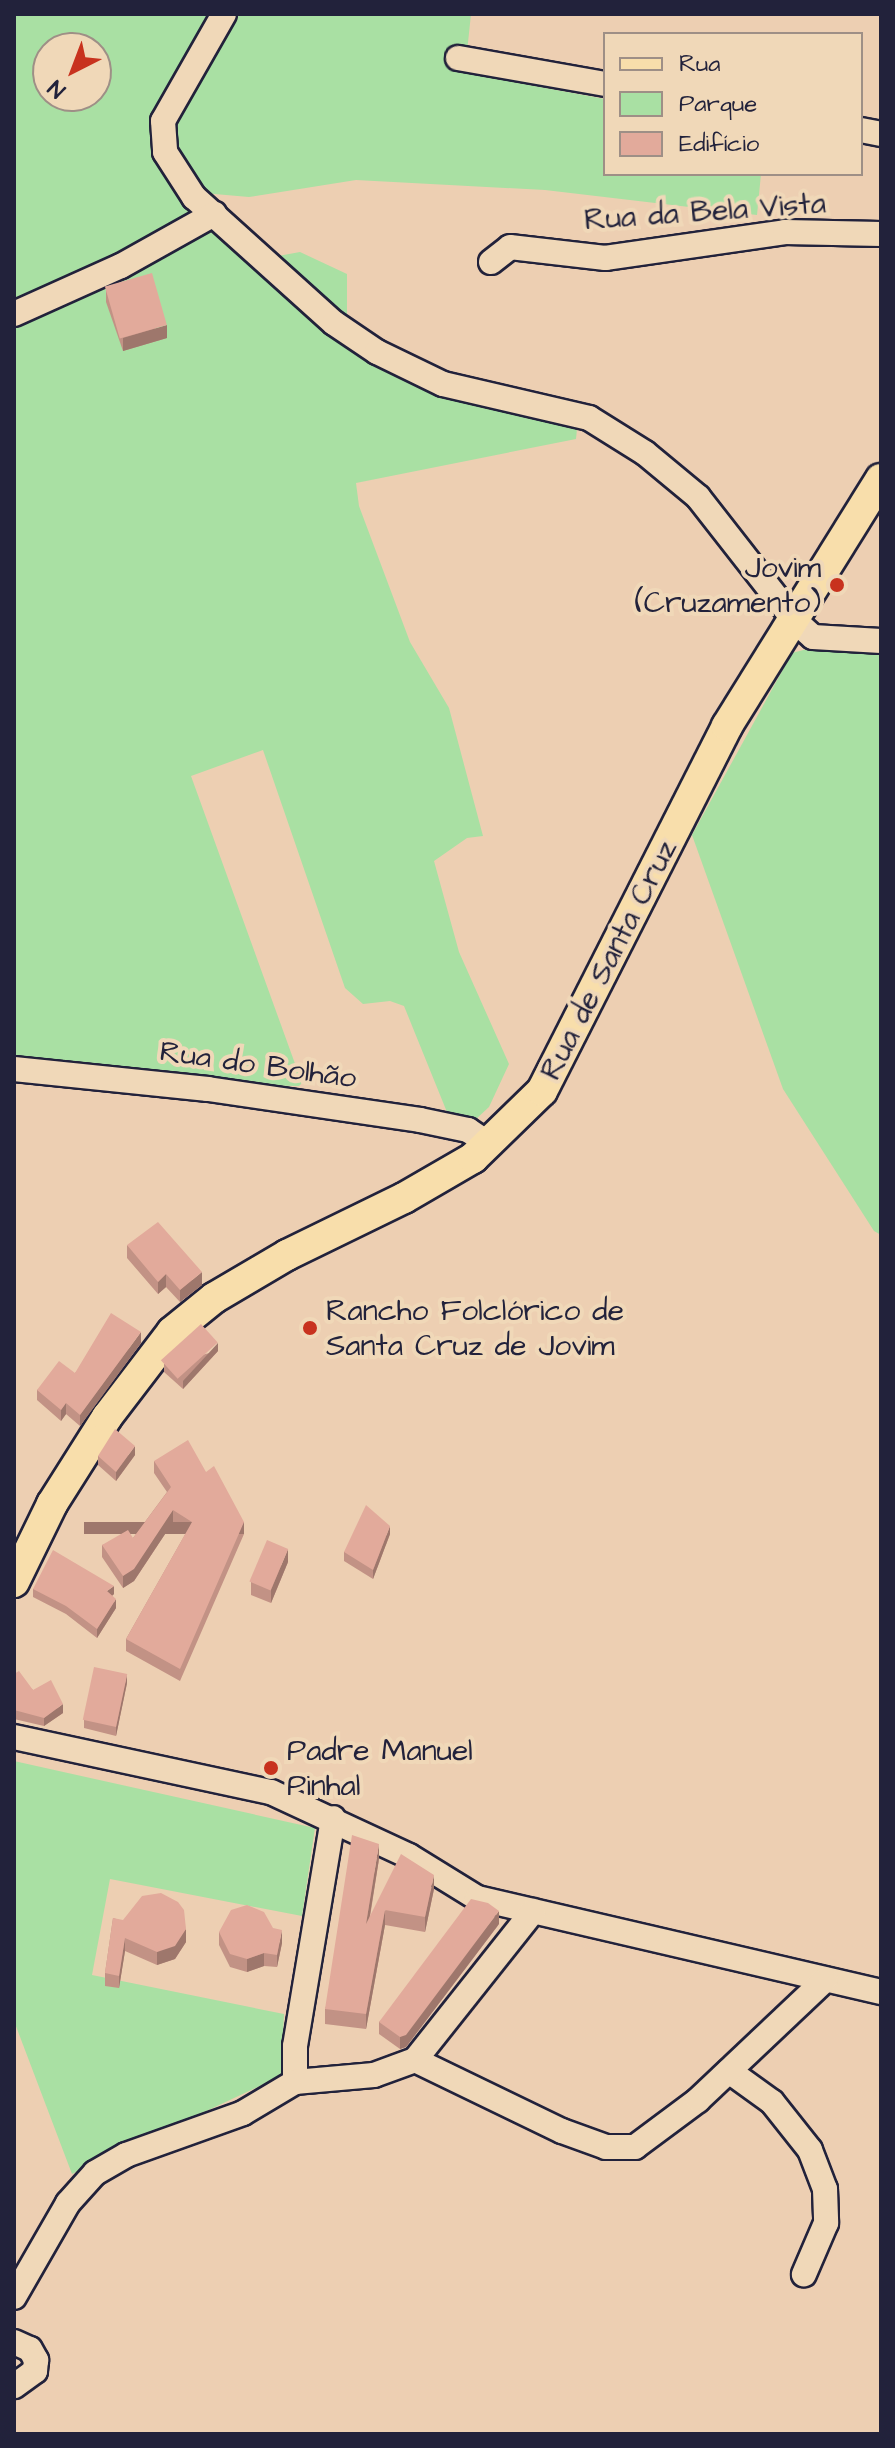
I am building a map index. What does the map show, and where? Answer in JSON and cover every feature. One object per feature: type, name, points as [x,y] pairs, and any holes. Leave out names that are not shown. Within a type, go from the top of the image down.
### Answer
[{"type":"main road","name":"Rua de Santa Cruz","points":[[14,1582],[52,1504],[107,1417],[172,1332],[214,1298],[287,1255],[404,1198],[473,1158],[542,1091],[727,726],[881,479]]},
{"type":"street","points":[[224,14],[163,121],[165,152],[194,197],[334,323],[377,352],[443,384],[589,418],[645,453],[698,497],[794,620],[813,637],[881,641]]},
{"type":"street","points":[[458,58],[603,84]]},
{"type":"street","points":[[14,314],[190,230],[214,214]]},
{"type":"street","name":"Rua da Bela Vista","points":[[491,262],[510,247],[605,258],[785,232],[881,234]]},
{"type":"street","name":"Rua do Bolhão","points":[[14,1069],[208,1089],[405,1117],[468,1130],[489,1144]]},
{"type":"street","points":[[14,1737],[271,1792],[333,1818],[409,1856],[477,1898],[881,1992]]},
{"type":"street","points":[[295,2082],[295,2046],[333,1818]]},
{"type":"street","points":[[14,2297],[68,2203],[95,2173],[126,2155],[243,2113],[295,2082],[374,2075],[415,2060],[533,1911]]},
{"type":"street","points":[[415,2060],[562,2131],[606,2147],[635,2147],[698,2100],[825,1980]]},
{"type":"street","points":[[729,2071],[772,2102],[810,2150],[825,2189],[826,2223],[804,2274]]},
{"type":"street","points":[[14,2342],[30,2349],[36,2360],[35,2371],[14,2386]]},
{"type":"green space","points":[[14,14],[471,14],[467,52],[471,74],[603,99],[603,176],[761,176],[757,215],[545,190],[356,180],[249,197],[203,193],[267,258],[300,252],[347,274],[347,319],[388,366],[577,429],[576,439],[356,483],[359,506],[410,642],[449,708],[483,836],[467,838],[434,861],[459,952],[509,1064],[489,1107],[475,1120],[451,1122],[404,1006],[390,1001],[363,1004],[345,988],[263,750],[191,776],[302,1083],[299,1086],[234,1085],[14,1057]]},
{"type":"green space","points":[[822,645],[881,650],[881,1235],[874,1231],[783,1089],[692,835],[792,653]]},
{"type":"green space","points":[[14,1761],[315,1828],[302,1916],[110,1879],[92,1975],[284,2014],[281,2076],[72,2174],[14,2021]]},
{"type":"building","points":[[152,273],[167,325],[120,338],[105,287]]},
{"type":"building","points":[[158,1222],[202,1272],[180,1290],[166,1274],[158,1282],[127,1245]]},
{"type":"building","points":[[111,1313],[141,1332],[80,1415],[66,1403],[61,1410],[37,1390],[59,1361],[75,1373]]},
{"type":"building","points":[[201,1324],[218,1343],[178,1379],[161,1360]]},
{"type":"building","points":[[115,1429],[135,1446],[116,1472],[98,1456]]},
{"type":"building","points":[[188,1440],[206,1472],[214,1466],[244,1522],[180,1669],[126,1639],[192,1522],[173,1510],[134,1569],[123,1576],[102,1545],[128,1530],[133,1538],[171,1487],[154,1461]]},
{"type":"building","points":[[366,1505],[390,1526],[373,1570],[344,1552]]},
{"type":"building","points":[[267,1540],[288,1549],[271,1590],[249,1581]]},
{"type":"building","points":[[53,1550],[114,1586],[107,1591],[116,1599],[97,1629],[66,1606],[33,1589]]},
{"type":"building","points":[[94,1667],[127,1674],[116,1727],[83,1720]]},
{"type":"building","points":[[19,1671],[33,1690],[51,1680],[63,1704],[44,1718],[14,1710],[14,1674]]},
{"type":"building","points":[[352,1835],[379,1844],[366,1924],[401,1854],[434,1875],[425,1917],[385,1910],[366,2014],[325,2009]]},
{"type":"building","points":[[161,1893],[178,1902],[184,1910],[186,1929],[175,1946],[157,1952],[125,1938],[119,1976],[105,1973],[113,1918],[123,1920],[142,1896]]},
{"type":"building","points":[[471,1899],[488,1903],[499,1911],[406,2035],[400,2037],[379,2022]]},
{"type":"building","points":[[247,1905],[264,1912],[273,1928],[282,1930],[277,1955],[264,1953],[247,1959],[230,1954],[219,1932],[231,1910]]},
{"type":"place","name":"Jovim (Cruzamento)","points":[[837,585]]},
{"type":"place","name":"Rancho Folclórico de Santa Cruz de Jovim","points":[[310,1328]]},
{"type":"place","name":"Padre Manuel Pinhal","points":[[271,1768]]}]
